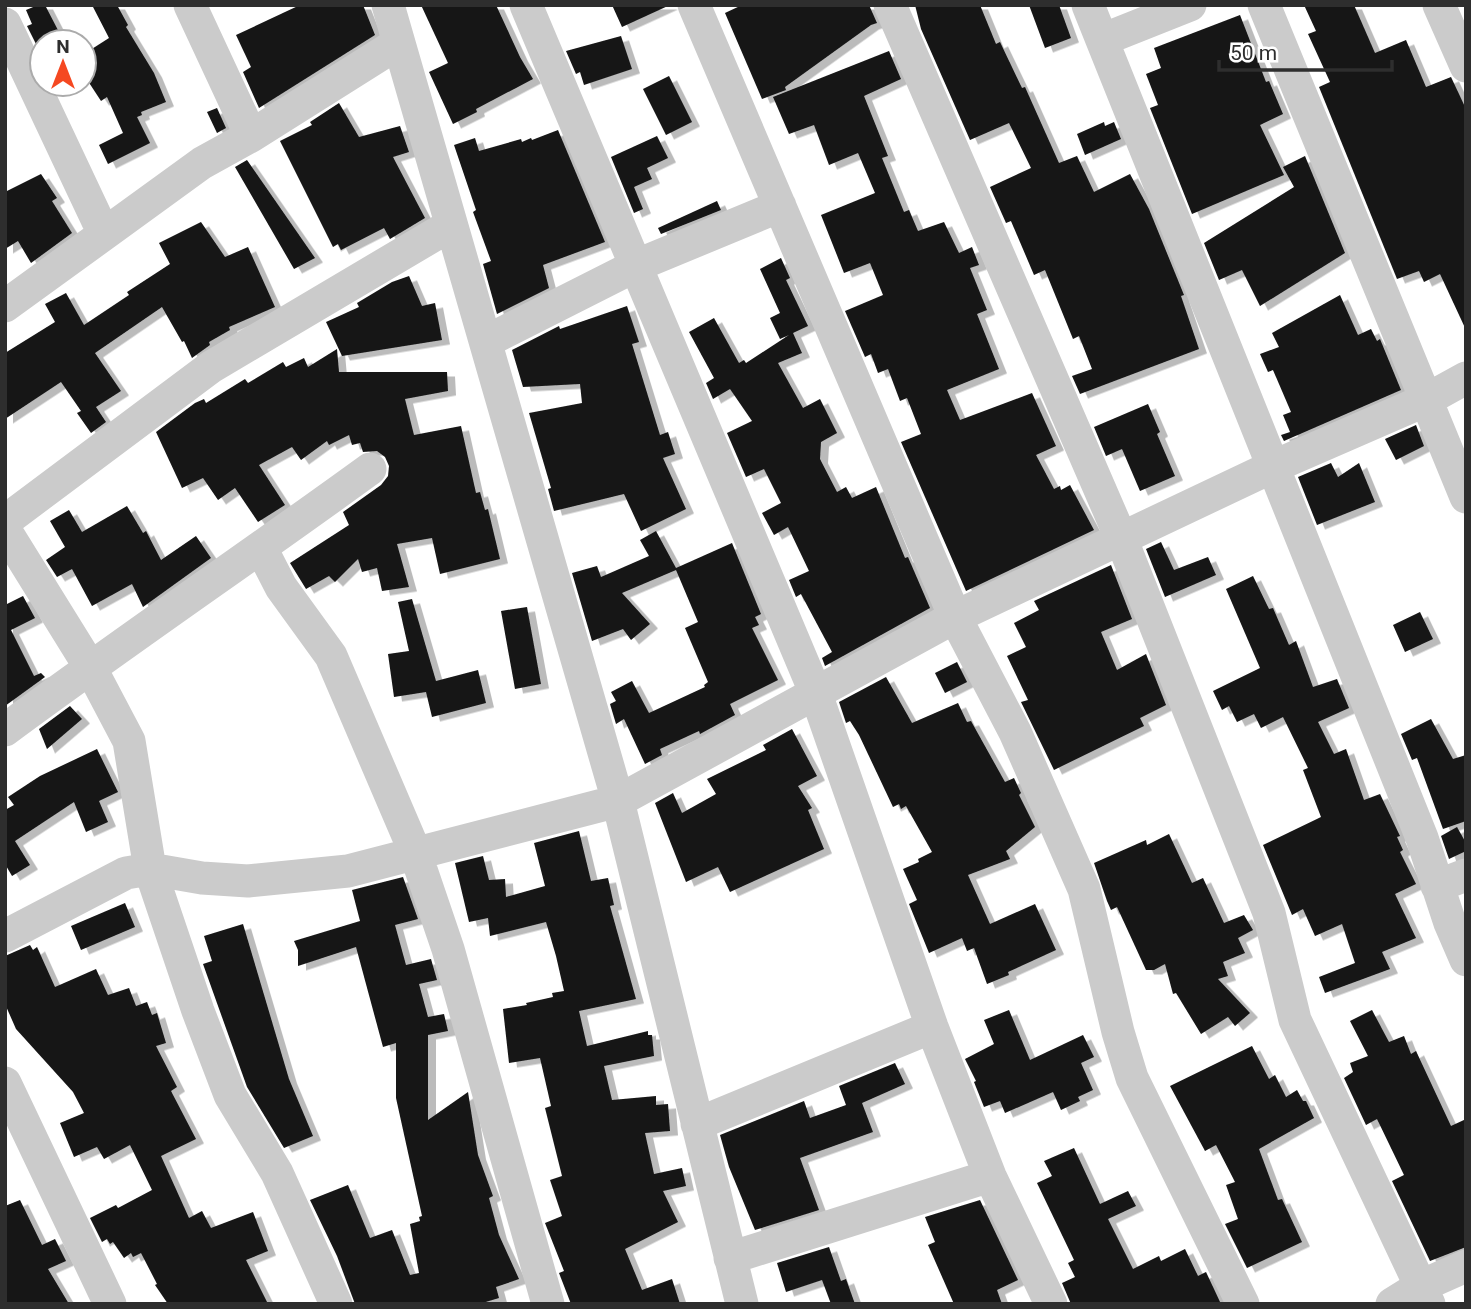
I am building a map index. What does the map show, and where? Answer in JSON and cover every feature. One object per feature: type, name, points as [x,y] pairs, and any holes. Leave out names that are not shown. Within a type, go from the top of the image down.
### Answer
[{"type":"street","points":[[190,5],[251,136]]},
{"type":"street","points":[[388,5],[397,44],[487,341],[618,801],[742,1304]]},
{"type":"street","points":[[526,5],[816,694],[932,1027],[990,1177],[1051,1304]]},
{"type":"street","points":[[694,5],[955,617],[1015,732],[1084,889],[1132,1079],[1243,1304]]},
{"type":"street","points":[[890,5],[1121,538],[1269,913],[1295,1020],[1425,1295]]},
{"type":"street","points":[[1088,5],[1422,838],[1452,880],[1450,923],[1466,960]]},
{"type":"street","points":[[1102,40],[1190,5]]},
{"type":"street","points":[[1264,5],[1466,497]]},
{"type":"street","points":[[1439,5],[1466,66]]},
{"type":"street","points":[[5,24],[104,234]]},
{"type":"street","points":[[5,306],[202,163],[251,136],[397,44]]},
{"type":"street","points":[[487,341],[635,266],[780,206]]},
{"type":"street","points":[[5,521],[211,367],[451,225]]},
{"type":"street","points":[[5,936],[126,873],[150,869],[202,878],[248,881],[348,871],[618,801],[955,617],[1272,467],[1426,400],[1466,378]]},
{"type":"street","points":[[5,730],[370,469]]},
{"type":"street","points":[[5,530],[90,667],[129,741],[150,869],[198,1011],[230,1095],[277,1173],[337,1304]]},
{"type":"street","points":[[261,548],[281,587],[331,656],[415,852],[448,949],[548,1304]]},
{"type":"street","points":[[697,1124],[932,1027]]},
{"type":"street","points":[[5,1083],[110,1304]]},
{"type":"street","points":[[730,1258],[990,1177]]},
{"type":"street","points":[[1392,1304],[1425,1295],[1466,1266]]},
{"type":"building","points":[[45,5],[57,28],[28,28],[27,26],[32,24],[26,10]]},
{"type":"building","points":[[92,5],[117,5],[128,25],[126,27],[154,73],[166,102],[141,112],[142,115],[137,117],[150,143],[108,164],[99,145],[123,133],[107,97],[101,101],[98,96],[98,45],[109,38]]},
{"type":"building","points":[[300,5],[363,5],[375,35],[259,108],[243,72],[251,67],[236,35]]},
{"type":"building","points":[[421,5],[496,5],[533,79],[453,124],[429,72],[448,63]]},
{"type":"building","points":[[612,5],[670,5],[622,27]]},
{"type":"building","points":[[742,5],[869,5],[877,23],[785,87],[786,90],[762,99],[725,13]]},
{"type":"building","points":[[915,5],[980,5],[996,44],[1000,42],[1022,88],[1025,87],[1059,163],[1077,156],[1094,192],[1130,174],[1149,209],[1184,295],[1181,296],[1199,349],[1080,394],[1072,376],[1092,369],[1079,336],[1073,339],[1045,270],[1034,275],[1011,221],[1006,223],[990,187],[1031,168],[1009,123],[970,140],[921,29]]},
{"type":"building","points":[[1029,5],[1059,5],[1071,38],[1045,48]]},
{"type":"building","points":[[1304,5],[1354,5],[1375,53],[1406,40],[1426,87],[1451,77],[1466,109],[1466,330],[1440,274],[1424,282],[1419,271],[1397,279],[1319,87],[1330,82],[1308,34],[1316,31]]},
{"type":"building","points":[[1240,15],[1266,82],[1269,81],[1283,114],[1260,125],[1284,175],[1192,214],[1150,108],[1158,105],[1146,74],[1161,68],[1154,48]]},
{"type":"building","points":[[621,36],[632,69],[584,85],[580,72],[576,74],[566,51]]},
{"type":"building","points":[[889,51],[901,79],[864,96],[888,156],[882,158],[904,212],[909,210],[918,231],[944,222],[959,253],[972,247],[979,265],[970,268],[987,310],[977,314],[999,369],[947,390],[960,420],[1032,393],[1056,446],[1036,455],[1054,489],[1060,486],[1061,490],[1070,485],[1094,530],[966,591],[901,442],[921,434],[907,398],[900,401],[888,369],[878,373],[871,354],[865,357],[845,311],[883,295],[870,263],[844,273],[821,215],[875,193],[858,153],[829,165],[814,125],[789,134],[773,97]]},
{"type":"building","points":[[669,76],[692,122],[666,135],[643,89]]},
{"type":"building","points":[[339,103],[359,137],[400,126],[409,152],[393,157],[425,218],[390,239],[384,228],[341,250],[338,244],[333,247],[280,141],[312,125],[310,122]]},
{"type":"building","points":[[217,108],[226,128],[217,133],[207,112]]},
{"type":"building","points":[[1104,122],[1105,126],[1114,122],[1121,139],[1085,155],[1077,134]]},
{"type":"building","points":[[558,130],[605,242],[543,265],[549,288],[497,314],[483,264],[491,261],[473,212],[476,210],[454,145],[475,138],[479,151],[521,139],[522,142],[531,138],[532,140]]},
{"type":"building","points":[[657,136],[668,158],[647,168],[652,179],[634,187],[643,209],[634,213],[611,157]]},
{"type":"building","points":[[1305,156],[1345,253],[1260,306],[1242,270],[1219,280],[1204,243],[1294,187],[1283,167]]},
{"type":"building","points":[[247,160],[315,258],[294,269],[235,167]]},
{"type":"building","points":[[41,174],[57,198],[52,201],[72,233],[31,263],[18,241],[5,249],[5,192]]},
{"type":"building","points":[[717,201],[721,210],[661,234],[658,228]]},
{"type":"building","points":[[201,222],[225,257],[248,247],[275,307],[229,327],[230,330],[209,342],[210,345],[192,358],[162,307],[95,353],[121,391],[96,407],[106,422],[91,433],[77,413],[81,411],[61,382],[5,419],[5,353],[55,322],[45,304],[66,293],[84,325],[170,264],[159,243]]},
{"type":"building","points":[[781,258],[790,278],[786,280],[808,326],[793,333],[802,353],[778,363],[803,408],[820,399],[837,433],[821,442],[820,459],[837,492],[846,487],[852,498],[876,487],[905,558],[908,557],[930,608],[825,666],[822,658],[832,652],[801,594],[796,597],[789,580],[809,571],[788,527],[774,535],[762,513],[781,503],[764,469],[746,477],[727,433],[752,421],[730,389],[713,399],[706,383],[714,378],[689,332],[714,318],[739,363],[744,360],[746,363],[789,335],[780,339],[770,318],[780,313],[760,269]]},
{"type":"building","points":[[409,276],[422,306],[435,303],[442,340],[342,356],[326,322],[359,307],[357,303],[392,282]]},
{"type":"building","points":[[1340,295],[1358,335],[1371,329],[1377,341],[1380,339],[1401,390],[1284,441],[1281,435],[1290,432],[1283,415],[1291,412],[1273,370],[1268,372],[1260,354],[1279,347],[1272,333]]},
{"type":"building","points":[[627,306],[639,342],[632,344],[660,435],[668,432],[675,454],[663,458],[686,509],[641,531],[624,494],[554,511],[548,489],[551,488],[529,413],[582,403],[580,384],[523,387],[512,350],[559,326],[560,329]]},
{"type":"building","points":[[337,349],[339,372],[447,372],[448,391],[405,399],[414,435],[461,426],[476,493],[480,492],[485,510],[488,509],[500,559],[440,574],[432,538],[397,544],[409,587],[382,591],[377,568],[362,572],[358,559],[335,582],[329,576],[306,589],[290,563],[349,525],[343,512],[381,485],[388,476],[389,466],[385,457],[377,451],[363,452],[360,443],[352,445],[349,435],[329,445],[327,441],[301,460],[292,447],[259,465],[285,505],[258,522],[235,488],[218,500],[203,478],[182,488],[156,432],[195,403],[204,399],[206,403],[245,379],[248,383],[283,362],[286,367],[304,358],[308,367]]},
{"type":"building","points":[[1148,404],[1160,432],[1157,434],[1175,476],[1140,491],[1122,449],[1106,456],[1094,427]]},
{"type":"building","points":[[1416,425],[1424,446],[1396,460],[1385,439]]},
{"type":"building","points":[[1331,463],[1338,477],[1359,463],[1375,502],[1317,525],[1298,477]]},
{"type":"building","points":[[127,506],[143,533],[146,531],[161,560],[196,536],[211,558],[143,607],[132,584],[92,606],[72,569],[57,577],[46,560],[65,547],[50,521],[69,510],[82,532]]},
{"type":"building","points":[[656,531],[676,568],[732,543],[761,614],[755,617],[759,625],[752,628],[778,680],[730,704],[735,715],[700,734],[699,731],[660,749],[662,755],[645,764],[624,719],[616,724],[610,704],[616,701],[611,692],[632,681],[649,713],[705,687],[708,682],[685,628],[698,622],[676,570],[622,593],[650,624],[631,640],[623,629],[592,641],[572,573],[597,566],[601,577],[649,556],[640,540]]},
{"type":"building","points":[[1161,542],[1174,570],[1208,557],[1216,575],[1165,597],[1146,549]]},
{"type":"building","points":[[1111,565],[1132,619],[1101,632],[1117,670],[1146,654],[1166,705],[1140,718],[1144,726],[1054,770],[1021,702],[1028,700],[1007,656],[1026,647],[1014,623],[1039,610],[1034,601]]},
{"type":"building","points":[[1253,576],[1269,609],[1273,608],[1289,645],[1296,641],[1313,687],[1337,679],[1349,708],[1318,722],[1334,754],[1346,749],[1364,800],[1380,794],[1400,836],[1397,837],[1403,850],[1400,852],[1416,884],[1395,894],[1416,938],[1382,952],[1390,969],[1325,993],[1319,977],[1355,963],[1342,924],[1315,936],[1303,909],[1292,915],[1263,845],[1321,817],[1303,770],[1308,768],[1283,717],[1261,728],[1254,714],[1237,722],[1229,706],[1222,710],[1213,691],[1260,668],[1226,589]]},
{"type":"building","points":[[23,596],[35,618],[11,630],[34,676],[41,673],[45,677],[5,706],[5,605]]},
{"type":"building","points":[[412,599],[436,681],[478,670],[486,703],[432,717],[426,692],[394,697],[388,654],[409,651],[398,602]]},
{"type":"building","points":[[527,607],[541,684],[515,689],[501,611]]},
{"type":"building","points":[[1420,612],[1433,639],[1405,652],[1393,625]]},
{"type":"building","points":[[957,662],[967,682],[945,693],[935,673]]},
{"type":"building","points":[[886,677],[912,723],[958,703],[1005,782],[1014,778],[1021,793],[1019,795],[1035,827],[1006,851],[1010,859],[968,875],[990,924],[1035,904],[1056,950],[987,984],[974,948],[967,951],[962,938],[929,953],[909,904],[917,900],[903,869],[932,852],[906,806],[901,809],[899,804],[893,807],[859,735],[850,721],[846,723],[839,702]]},
{"type":"building","points":[[70,706],[82,719],[47,749],[39,729]]},
{"type":"building","points":[[1431,719],[1453,759],[1466,755],[1466,821],[1443,829],[1417,758],[1412,760],[1401,734]]},
{"type":"building","points":[[792,729],[817,776],[798,786],[812,808],[808,810],[824,849],[730,892],[718,867],[686,882],[655,803],[673,793],[682,813],[716,794],[707,779],[766,750],[763,745]]},
{"type":"building","points":[[97,749],[118,792],[99,801],[108,822],[86,832],[74,802],[15,841],[30,865],[12,876],[5,864],[5,810],[14,805],[8,797],[40,776]]},
{"type":"building","points":[[1457,827],[1466,843],[1466,851],[1449,859],[1441,836]]},
{"type":"building","points":[[579,831],[591,881],[608,878],[614,905],[610,906],[636,999],[579,1011],[587,1046],[648,1031],[648,1035],[652,1035],[654,1056],[604,1066],[612,1100],[656,1096],[656,1105],[668,1104],[670,1131],[645,1133],[654,1174],[682,1168],[686,1186],[663,1191],[678,1222],[625,1249],[642,1290],[672,1279],[680,1304],[571,1304],[559,1273],[564,1271],[545,1223],[562,1216],[550,1180],[562,1176],[545,1108],[551,1106],[540,1058],[509,1063],[503,1009],[527,1005],[526,1003],[553,997],[552,993],[564,991],[556,956],[546,922],[490,936],[488,918],[469,922],[455,863],[483,856],[489,880],[505,879],[506,897],[545,886],[534,843]]},
{"type":"building","points":[[1169,834],[1192,883],[1203,878],[1224,923],[1244,915],[1253,930],[1238,938],[1245,953],[1223,962],[1228,976],[1218,979],[1250,1013],[1235,1026],[1228,1017],[1201,1034],[1176,993],[1173,994],[1165,964],[1154,970],[1146,970],[1117,907],[1111,910],[1107,901],[1094,863],[1146,840],[1147,845]]},
{"type":"building","points":[[403,877],[418,919],[395,925],[406,965],[431,959],[437,980],[419,984],[428,1017],[444,1014],[448,1031],[428,1035],[428,1120],[468,1092],[478,1155],[493,1196],[489,1198],[499,1235],[519,1279],[496,1287],[499,1298],[479,1304],[355,1304],[337,1256],[310,1200],[348,1185],[370,1238],[392,1230],[410,1275],[419,1273],[410,1224],[420,1221],[419,1217],[422,1216],[396,1098],[396,1043],[383,1047],[356,947],[298,966],[298,950],[294,941],[360,921],[352,890]]},
{"type":"building","points":[[125,903],[135,927],[81,950],[71,926]]},
{"type":"building","points":[[243,924],[289,1079],[313,1136],[284,1148],[247,1087],[203,964],[212,961],[204,936]]},
{"type":"building","points":[[30,945],[33,950],[37,947],[55,987],[96,969],[108,995],[129,988],[136,1006],[147,1002],[152,1015],[157,1013],[166,1043],[156,1046],[177,1087],[171,1091],[196,1139],[161,1156],[189,1218],[202,1211],[211,1228],[253,1212],[268,1251],[246,1260],[268,1304],[168,1304],[155,1285],[157,1284],[141,1253],[133,1257],[131,1253],[124,1258],[113,1242],[110,1244],[107,1239],[102,1242],[90,1218],[116,1205],[118,1208],[152,1190],[130,1145],[104,1159],[97,1147],[74,1157],[60,1123],[84,1113],[73,1092],[16,1029],[5,1004],[5,956]]},
{"type":"building","points":[[1009,1010],[1030,1060],[1083,1035],[1094,1057],[1081,1063],[1093,1090],[1078,1097],[1080,1101],[1061,1110],[1053,1092],[1005,1113],[1000,1101],[984,1107],[974,1082],[976,1081],[965,1059],[994,1044],[984,1020]]},
{"type":"building","points":[[1372,1010],[1389,1042],[1404,1036],[1411,1054],[1416,1051],[1451,1126],[1466,1119],[1466,1247],[1430,1261],[1392,1181],[1404,1175],[1377,1119],[1366,1125],[1344,1078],[1353,1072],[1350,1063],[1368,1056],[1350,1021]]},
{"type":"building","points":[[1252,1046],[1269,1079],[1275,1075],[1286,1097],[1297,1090],[1314,1118],[1259,1149],[1278,1200],[1282,1199],[1302,1242],[1247,1268],[1225,1224],[1238,1219],[1226,1185],[1235,1182],[1216,1145],[1205,1151],[1170,1086]]},
{"type":"building","points":[[895,1063],[905,1084],[862,1103],[873,1132],[800,1158],[819,1210],[755,1230],[729,1167],[720,1135],[804,1101],[810,1118],[846,1105],[839,1086]]},
{"type":"building","points":[[1074,1148],[1100,1204],[1128,1191],[1136,1206],[1108,1219],[1133,1269],[1159,1256],[1161,1261],[1185,1249],[1198,1276],[1206,1272],[1221,1304],[1071,1304],[1062,1283],[1075,1277],[1068,1263],[1074,1260],[1037,1183],[1052,1176],[1044,1161]]},
{"type":"building","points":[[20,1200],[42,1245],[55,1239],[66,1261],[48,1269],[69,1304],[5,1304],[5,1206]]},
{"type":"building","points":[[980,1200],[1018,1280],[997,1290],[1002,1304],[954,1304],[928,1245],[935,1242],[925,1217]]},
{"type":"building","points":[[829,1247],[841,1281],[846,1279],[855,1304],[831,1304],[822,1280],[786,1292],[777,1263]]}]
